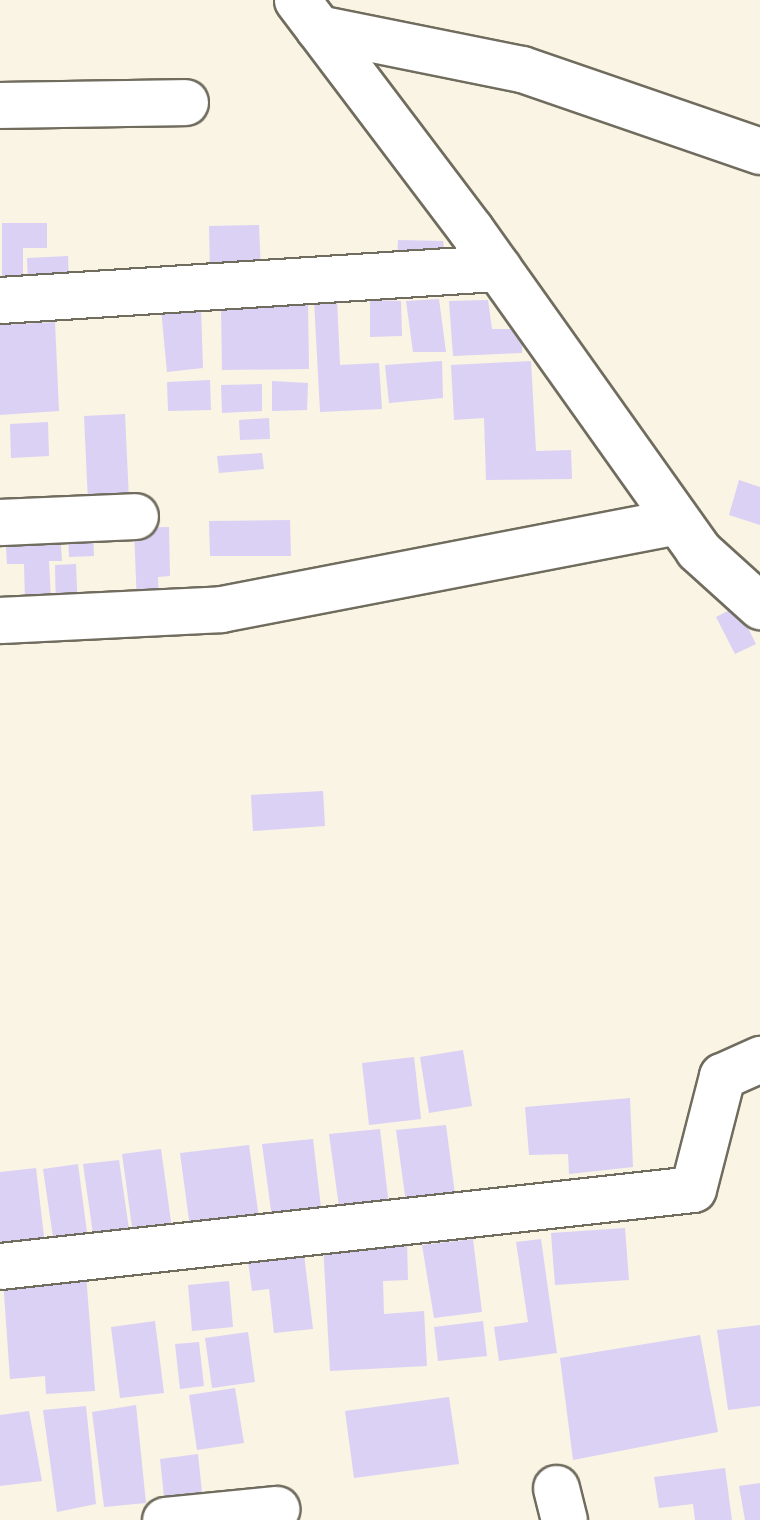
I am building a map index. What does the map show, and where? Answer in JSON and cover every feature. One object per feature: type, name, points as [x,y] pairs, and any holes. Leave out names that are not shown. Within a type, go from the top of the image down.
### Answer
[{"type":"street","points":[[307,14],[522,69],[760,151]]},
{"type":"street","points":[[307,14],[498,268],[676,522],[760,606]]},
{"type":"street","points":[[0,105],[185,102]]},
{"type":"street","points":[[0,300],[498,268]]},
{"type":"street","points":[[0,522],[135,516]]},
{"type":"street","points":[[0,620],[221,609],[676,522]]},
{"type":"street","points":[[0,1266],[693,1189],[722,1076],[760,1059]]},
{"type":"street","points":[[165,1520],[276,1509]]},
{"type":"building","points":[[2,223],[47,223],[47,248],[23,248],[23,282],[2,282]]},
{"type":"building","points":[[259,225],[261,273],[210,274],[209,226]]},
{"type":"building","points":[[398,240],[443,241],[446,262],[397,262]]},
{"type":"building","points":[[68,256],[69,282],[28,284],[27,258]]},
{"type":"building","points":[[337,299],[340,365],[379,363],[382,409],[320,412],[314,300]]},
{"type":"building","points":[[439,299],[446,352],[413,352],[406,301]]},
{"type":"building","points":[[370,300],[401,301],[402,336],[370,337]]},
{"type":"building","points":[[488,300],[492,329],[523,329],[522,353],[453,356],[449,301]]},
{"type":"building","points":[[308,305],[309,369],[222,370],[221,307]]},
{"type":"building","points":[[201,307],[203,368],[167,372],[161,309]]},
{"type":"building","points":[[55,322],[59,411],[0,415],[0,325]]},
{"type":"building","points":[[442,361],[443,398],[389,403],[385,365]]},
{"type":"building","points":[[531,361],[536,451],[571,450],[572,479],[486,480],[484,418],[454,420],[451,365]]},
{"type":"building","points":[[210,380],[211,410],[168,411],[167,382]]},
{"type":"building","points":[[272,381],[308,383],[307,410],[272,411]]},
{"type":"building","points":[[262,384],[262,411],[222,413],[221,385]]},
{"type":"building","points":[[125,414],[129,500],[88,502],[84,416]]},
{"type":"building","points":[[269,418],[270,439],[240,440],[239,420]]},
{"type":"building","points":[[48,422],[49,456],[11,458],[10,424]]},
{"type":"building","points":[[262,453],[264,469],[219,473],[217,456]]},
{"type":"building","points":[[739,480],[760,487],[760,525],[729,515]]},
{"type":"building","points":[[290,520],[291,556],[210,556],[209,521]]},
{"type":"building","points":[[169,527],[170,576],[158,577],[159,605],[137,606],[134,528]]},
{"type":"building","points":[[60,531],[62,561],[49,561],[51,599],[25,600],[24,564],[7,564],[5,533]]},
{"type":"building","points":[[93,531],[94,556],[69,557],[68,532]]},
{"type":"building","points":[[76,564],[78,612],[56,612],[55,565]]},
{"type":"building","points":[[737,606],[756,644],[735,654],[716,617]]},
{"type":"building","points":[[323,791],[325,826],[253,831],[251,795]]},
{"type":"building","points":[[463,1050],[472,1106],[429,1113],[420,1057]]},
{"type":"building","points":[[414,1057],[421,1119],[369,1125],[362,1063]]},
{"type":"building","points":[[630,1098],[633,1167],[569,1174],[568,1154],[529,1155],[525,1107]]},
{"type":"building","points":[[446,1125],[456,1202],[407,1210],[396,1130]]},
{"type":"building","points":[[380,1129],[389,1206],[340,1214],[329,1134]]},
{"type":"building","points":[[313,1139],[322,1216],[273,1225],[262,1144]]},
{"type":"building","points":[[249,1145],[260,1226],[191,1235],[180,1153]]},
{"type":"building","points":[[161,1149],[172,1229],[133,1234],[122,1154]]},
{"type":"building","points":[[119,1160],[130,1236],[94,1241],[83,1164]]},
{"type":"building","points":[[78,1164],[88,1240],[54,1244],[43,1169]]},
{"type":"building","points":[[36,1168],[45,1245],[0,1250],[0,1172]]},
{"type":"building","points":[[625,1228],[629,1280],[555,1285],[551,1233]]},
{"type":"building","points":[[473,1239],[482,1312],[434,1318],[422,1245]]},
{"type":"building","points":[[541,1239],[557,1353],[499,1361],[494,1327],[528,1322],[516,1242]]},
{"type":"building","points":[[407,1240],[408,1280],[383,1281],[384,1314],[424,1311],[427,1366],[330,1371],[323,1244]]},
{"type":"building","points":[[304,1254],[313,1329],[274,1333],[269,1289],[252,1291],[248,1261]]},
{"type":"building","points":[[86,1274],[95,1391],[46,1394],[45,1376],[10,1379],[3,1280]]},
{"type":"building","points":[[229,1281],[233,1327],[192,1331],[188,1285]]},
{"type":"building","points":[[155,1321],[164,1393],[120,1398],[111,1327]]},
{"type":"building","points":[[483,1321],[487,1356],[438,1361],[434,1327]]},
{"type":"building","points":[[760,1325],[760,1406],[728,1410],[717,1330]]},
{"type":"building","points":[[248,1332],[255,1382],[212,1388],[205,1338]]},
{"type":"building","points":[[700,1335],[718,1432],[573,1460],[560,1358]]},
{"type":"building","points":[[199,1342],[204,1386],[180,1389],[175,1344]]},
{"type":"building","points":[[235,1388],[244,1443],[197,1450],[189,1395]]},
{"type":"building","points":[[449,1397],[459,1464],[354,1478],[345,1411]]},
{"type":"building","points":[[136,1405],[146,1503],[104,1507],[92,1412]]},
{"type":"building","points":[[86,1406],[96,1504],[57,1512],[43,1410]]},
{"type":"building","points":[[29,1411],[42,1481],[0,1486],[0,1415]]},
{"type":"building","points":[[198,1454],[203,1502],[165,1506],[160,1459]]},
{"type":"building","points":[[725,1468],[732,1520],[695,1520],[693,1504],[659,1508],[654,1477]]},
{"type":"building","points":[[760,1483],[760,1520],[745,1520],[739,1486]]}]
